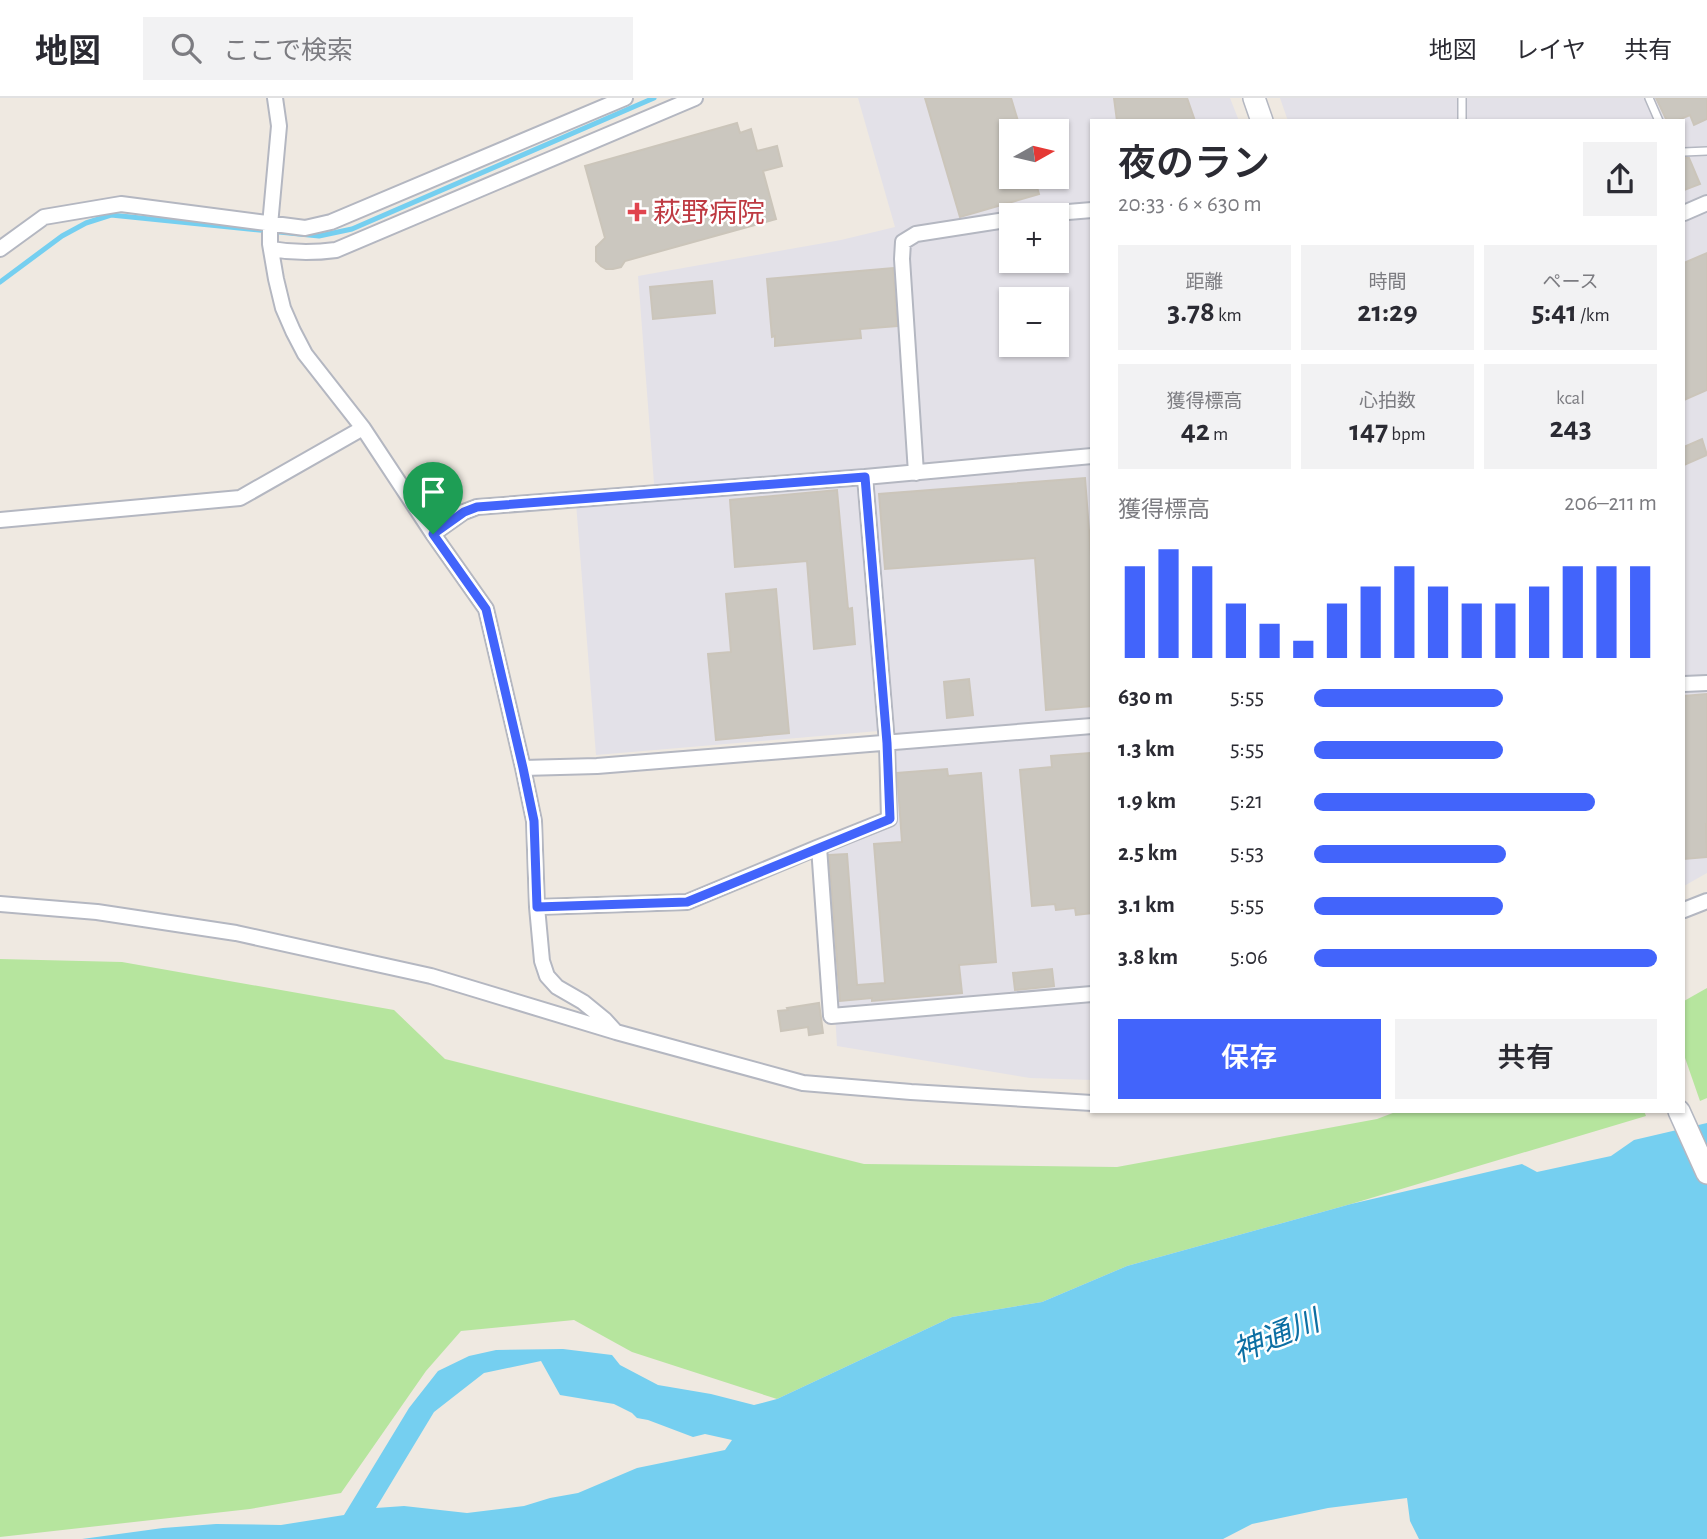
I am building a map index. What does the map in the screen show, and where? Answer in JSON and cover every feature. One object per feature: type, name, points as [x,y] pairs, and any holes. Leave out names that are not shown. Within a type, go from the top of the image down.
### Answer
[{"type":"street","points":[[275,98],[279,126],[270,225],[275,279],[283,308],[306,354],[363,428],[486,609],[534,821],[542,961],[547,976],[557,987],[583,1002],[616,1032]]},
{"type":"street","points":[[0,249],[44,217],[121,204],[305,228],[331,222],[625,98]]},
{"type":"street","points":[[271,249],[292,253],[336,250],[695,98]]},
{"type":"street","points":[[1254,98],[1261,119]]},
{"type":"street","points":[[1685,213],[1707,203]]},
{"type":"street","points":[[1069,212],[1090,210]]},
{"type":"street","points":[[916,473],[902,242],[916,234],[999,221]]},
{"type":"street","points":[[0,520],[240,498],[363,428]]},
{"type":"street","points":[[433,534],[464,512],[477,507],[916,473],[1090,456]]},
{"type":"street","points":[[537,907],[687,902],[890,819],[887,743],[865,477]]},
{"type":"street","points":[[1685,684],[1707,683]]},
{"type":"street","points":[[523,768],[597,766],[1090,726]]},
{"type":"street","points":[[819,847],[831,1016],[1090,994]]},
{"type":"street","points":[[1685,910],[1707,901]]},
{"type":"street","points":[[0,904],[97,912],[236,933],[431,976],[616,1032],[803,1083],[1090,1103]]},
{"type":"street","points":[[1680,1113],[1707,1173]]},
{"type":"lane","points":[[1462,98],[1462,119]]},
{"type":"lane","points":[[1649,98],[1658,119]]},
{"type":"lane","points":[[1685,152],[1707,151]]},
{"type":"shaded area","points":[[858,98],[1230,98],[1238,119],[1090,119],[1090,1080],[1030,1078],[837,1046],[825,851],[892,822],[890,730],[596,755],[576,503],[655,496],[638,276],[841,240],[895,227]]},
{"type":"shaded area","points":[[1280,98],[1707,98],[1707,873],[1685,885],[1685,119],[1287,119]]},
{"type":"green space","points":[[0,959],[122,962],[394,1010],[445,1059],[864,1164],[1117,1167],[1377,1119],[1393,1113],[1645,1113],[1646,1116],[1351,1204],[1127,1266],[1042,1302],[952,1317],[777,1399],[632,1352],[574,1320],[461,1331],[426,1371],[341,1493],[250,1509],[0,1537]]},
{"type":"green space","points":[[1707,988],[1707,1098],[1700,1101],[1685,1058],[1685,1000]]},
{"type":"water","name":"神通川","points":[[1707,1123],[1707,1539],[1419,1539],[1410,1521],[1407,1498],[1328,1508],[1252,1524],[1223,1539],[82,1539],[216,1524],[281,1525],[344,1515],[409,1408],[438,1371],[469,1356],[496,1350],[563,1349],[612,1355],[620,1365],[658,1385],[754,1405],[777,1399],[952,1317],[1042,1302],[1127,1266],[1351,1204],[1522,1164],[1537,1172],[1611,1156],[1634,1140]],"holes":[[[541,1361],[560,1395],[614,1404],[637,1418],[693,1437],[705,1434],[732,1440],[725,1450],[637,1468],[578,1493],[524,1506],[467,1513],[404,1506],[376,1508],[434,1412],[484,1373]]]},
{"type":"building","points":[[925,98],[1011,98],[1017,119],[999,119],[999,189],[1038,189],[1039,194],[999,203],[999,206],[960,217]]},
{"type":"building","points":[[1114,98],[1187,98],[1194,119],[1117,119]]},
{"type":"building","points":[[1656,98],[1707,98],[1707,119],[1694,125],[1690,115],[1681,119],[1666,119]]},
{"type":"building","points":[[737,123],[740,133],[751,129],[757,151],[777,146],[782,166],[763,171],[776,219],[625,261],[621,267],[606,269],[601,266],[596,261],[596,247],[605,238],[585,166]]},
{"type":"building","points":[[1685,158],[1689,158],[1700,184],[1685,190]]},
{"type":"building","points":[[1707,253],[1707,390],[1685,400],[1685,263]]},
{"type":"building","points":[[893,268],[897,326],[860,329],[861,338],[775,346],[767,279]]},
{"type":"building","points":[[712,281],[715,313],[653,319],[650,287]]},
{"type":"building","points":[[1702,439],[1707,455],[1685,465],[1685,447]]},
{"type":"building","points":[[1085,478],[1090,544],[1090,706],[1046,710],[1035,558],[885,569],[879,494]]},
{"type":"building","points":[[837,490],[848,609],[852,608],[855,644],[814,649],[807,561],[735,567],[730,500]]},
{"type":"building","points":[[776,589],[789,733],[716,740],[708,654],[731,652],[726,594]]},
{"type":"building","points":[[969,679],[973,715],[947,718],[944,682]]},
{"type":"building","points":[[1707,694],[1707,857],[1685,859],[1685,696]]},
{"type":"building","points":[[1090,753],[1090,913],[1076,915],[1075,908],[1056,910],[1055,904],[1032,906],[1020,770],[1052,767],[1051,756]]},
{"type":"building","points":[[947,769],[948,776],[981,773],[996,962],[959,965],[962,993],[840,1001],[829,855],[847,854],[857,985],[885,983],[874,844],[902,842],[897,773]]},
{"type":"building","points":[[1052,969],[1054,986],[1015,990],[1013,973]]},
{"type":"building","points":[[819,1003],[823,1033],[809,1035],[808,1027],[781,1031],[778,1011]]},
{"type":"waterway","points":[[0,282],[62,236],[86,223],[111,215],[319,236],[352,229],[654,98]]},
{"type":"place","name":"萩野病院","points":[[637,212]]},
{"type":"route","points":[[865,477],[887,743],[890,819],[687,902],[537,907],[534,821],[486,609],[433,534],[464,512],[477,507],[865,477]]}]
